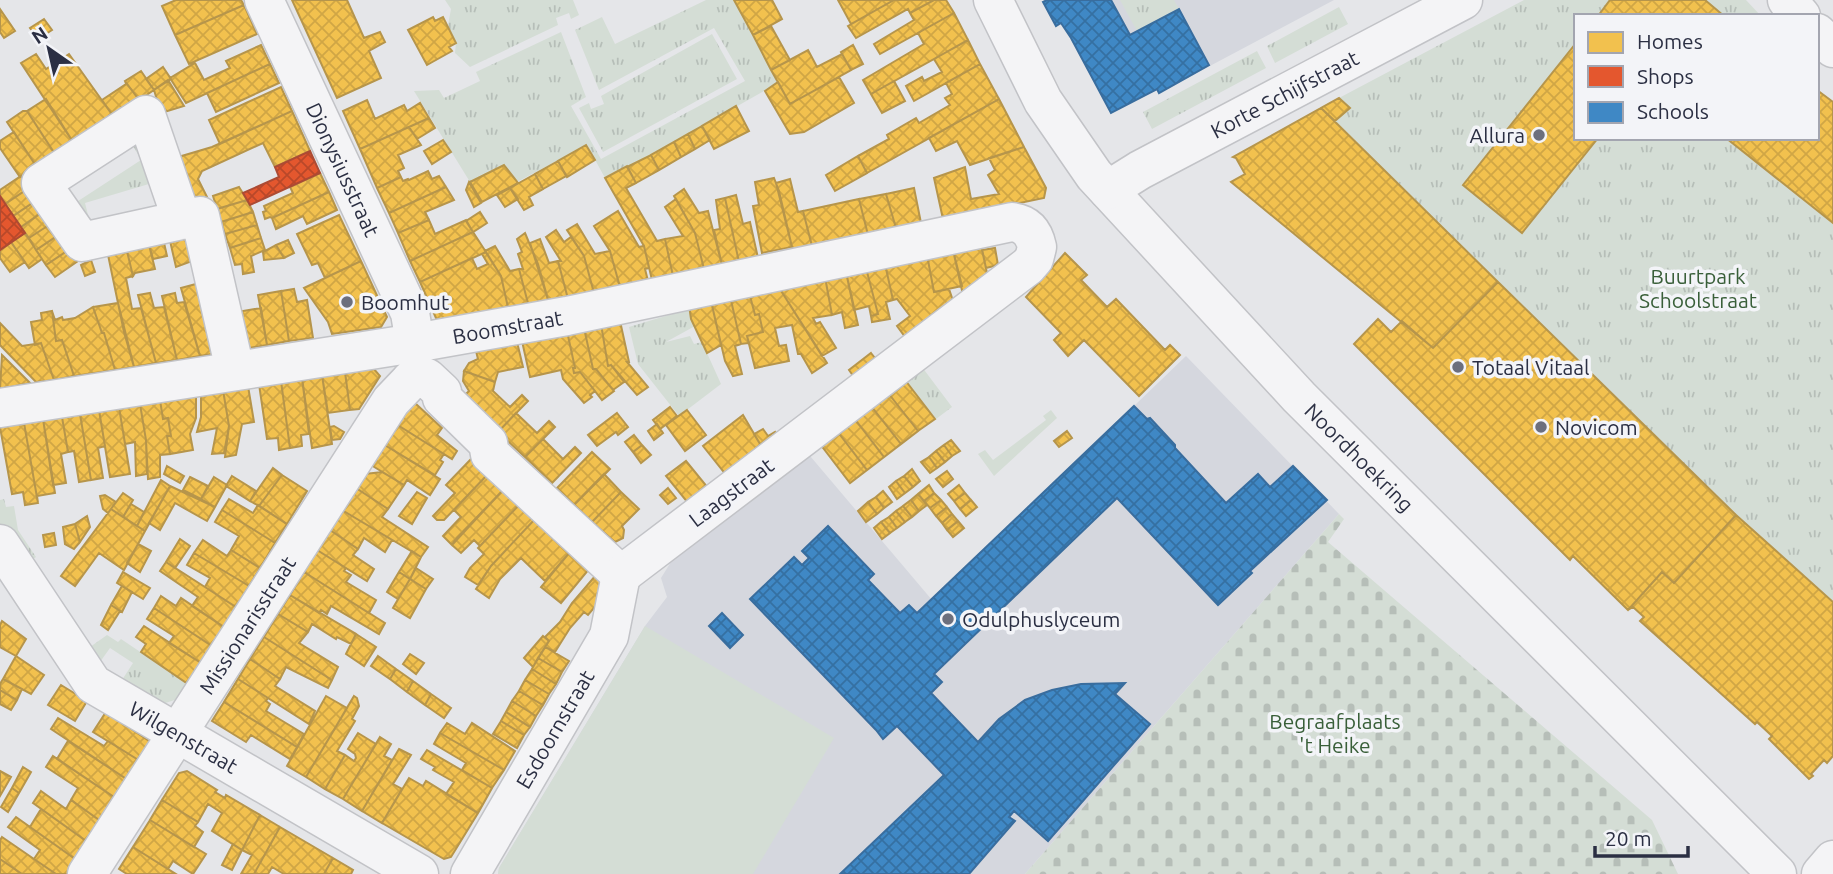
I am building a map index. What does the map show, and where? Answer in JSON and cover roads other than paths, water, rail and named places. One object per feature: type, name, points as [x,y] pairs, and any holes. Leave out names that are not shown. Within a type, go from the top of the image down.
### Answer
[{"type":"street","name":"Dionysiusstraat","points":[[264,0],[410,313],[410,356]]},
{"type":"street","name":"Noordhoekring","points":[[993,0],[1043,101],[1070,143],[1108,190],[1299,397],[1777,874]]},
{"type":"street","name":"Korte Schijfstraat","points":[[1108,190],[1140,170],[1463,0]]},
{"type":"street","points":[[1787,0],[1799,14]]},
{"type":"street","points":[[1819,35],[1833,48]]},
{"type":"street","points":[[182,220],[200,216],[235,370]]},
{"type":"street","name":"Boomstraat","points":[[0,408],[235,370],[410,356],[567,316],[1012,222]]},
{"type":"street","name":"Laagstraat","points":[[621,575],[1028,266],[1037,254],[1035,240],[1025,226],[1012,222]]},
{"type":"street","points":[[410,356],[442,392],[442,398],[488,443],[490,454],[621,575]]},
{"type":"street","name":"Missionarisstraat","points":[[87,874],[391,401],[410,356]]},
{"type":"street","name":"Wilgenstraat","points":[[0,544],[93,684],[419,874]]},
{"type":"street","name":"Esdoornstraat","points":[[470,874],[609,636],[621,575]]},
{"type":"street","points":[[1821,874],[1833,860]]},
{"type":"place","name":"Allura","points":[[1539,135]]},
{"type":"place","name":"Boomhut","points":[[347,302]]},
{"type":"place","name":"Totaal Vitaal","points":[[1458,367]]},
{"type":"place","name":"Novicom","points":[[1541,427]]},
{"type":"place","name":"Odulphuslyceum","points":[[948,619]]},
{"type":"park label","name":"Buurtpark Schoolstraat","points":[[1698,288]]},
{"type":"park label","name":"Begraafplaats 't Heike","points":[[1335,733]]}]
